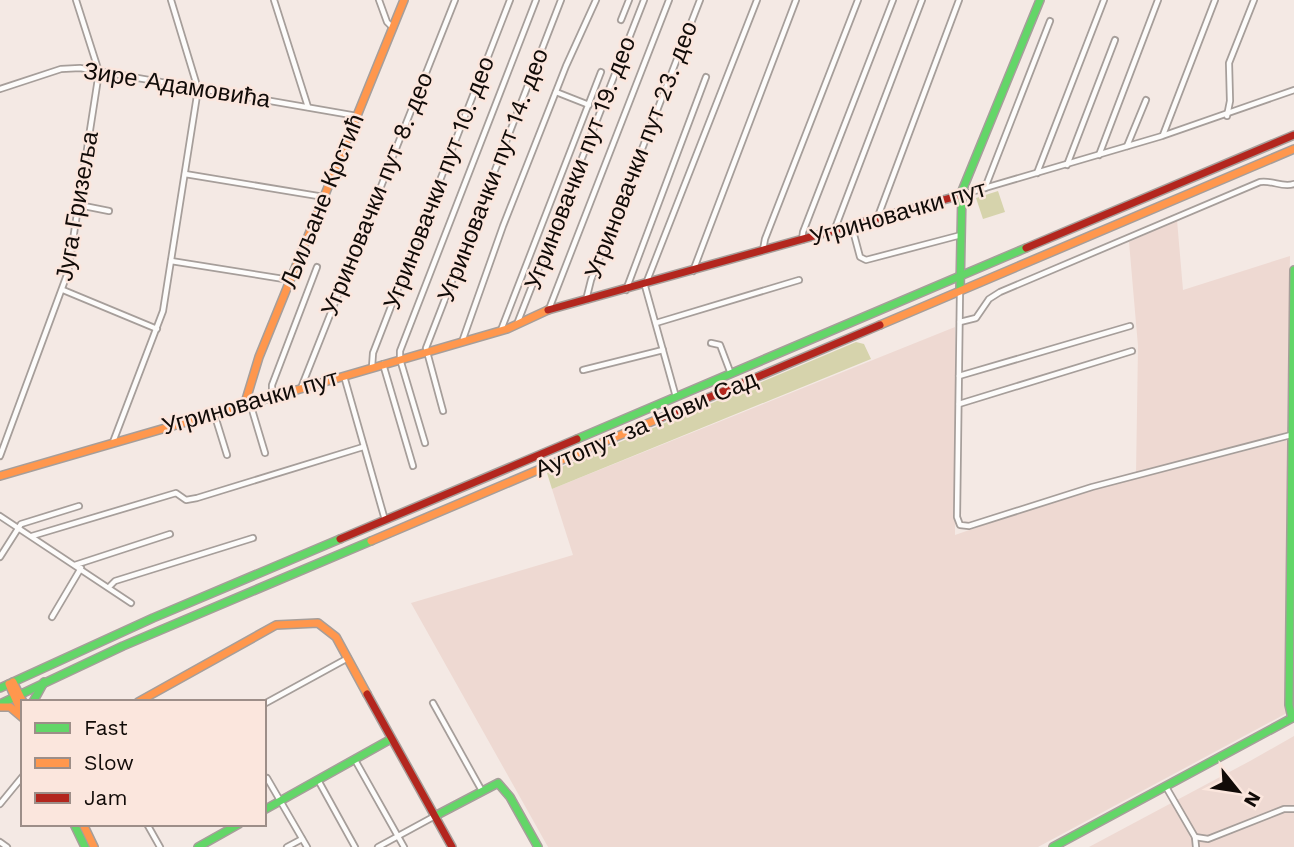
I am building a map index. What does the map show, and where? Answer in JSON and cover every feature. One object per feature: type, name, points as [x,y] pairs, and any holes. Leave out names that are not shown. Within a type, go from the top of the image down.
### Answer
[{"type":"main road","name":"Љиљане Крстић","points":[[247,402],[251,378],[404,0]]},
{"type":"main road","points":[[960,290],[961,195],[1040,0]]},
{"type":"main road","name":"Аутопут за Нови Сад","points":[[0,688],[129,629],[1294,135]]},
{"type":"main road","name":"Аутопут за Нови Сад","points":[[0,706],[44,681],[1294,149]]},
{"type":"main road","name":"Угриновачки пут","points":[[0,476],[463,339],[502,330],[548,310],[626,291],[961,195]]},
{"type":"main road","points":[[1053,847],[1293,717],[1289,705],[1294,270]]},
{"type":"main road","points":[[142,700],[279,625],[311,622],[325,626],[336,637],[452,847]]},
{"type":"main road","points":[[34,700],[44,681]]},
{"type":"main road","points":[[11,683],[19,697]]},
{"type":"main road","points":[[0,706],[10,707],[21,715]]},
{"type":"main road","points":[[266,809],[391,739]]},
{"type":"main road","points":[[435,816],[495,783],[503,786],[538,847]]},
{"type":"main road","points":[[75,826],[85,847]]},
{"type":"main road","points":[[84,826],[94,847]]},
{"type":"main road","points":[[198,847],[235,826]]},
{"type":"street","points":[[76,0],[99,72]]},
{"type":"street","points":[[113,442],[164,307],[198,89],[171,0]]},
{"type":"street","points":[[274,0],[308,107]]},
{"type":"street","points":[[379,0],[387,22],[393,28]]},
{"type":"street","name":"Угриновачки пут 8. део","points":[[301,388],[455,0]]},
{"type":"street","name":"Угриновачки пут 10. део","points":[[372,367],[373,353],[510,0]]},
{"type":"street","points":[[425,443],[400,359],[407,332],[536,0]]},
{"type":"street","name":"Угриновачки пут 14. део","points":[[426,350],[561,0]]},
{"type":"street","points":[[463,339],[491,257],[556,92],[596,0]]},
{"type":"street","points":[[621,20],[629,0]]},
{"type":"street","name":"Угриновачки пут 19. део","points":[[516,325],[644,0]]},
{"type":"street","points":[[548,310],[669,0]]},
{"type":"street","name":"Угриновачки пут 23. део","points":[[586,300],[700,0]]},
{"type":"street","points":[[676,397],[646,285],[757,0]]},
{"type":"street","points":[[693,271],[796,0]]},
{"type":"street","points":[[764,250],[765,239],[858,0]]},
{"type":"street","points":[[803,240],[803,232],[893,0]]},
{"type":"street","points":[[834,231],[922,0]]},
{"type":"street","points":[[877,220],[959,0]]},
{"type":"street","points":[[1037,173],[1104,0]]},
{"type":"street","points":[[1099,155],[1158,0]]},
{"type":"street","points":[[1162,136],[1215,0]]},
{"type":"street","points":[[1227,116],[1230,101],[1229,63],[1254,0]]},
{"type":"street","points":[[985,189],[1050,21]]},
{"type":"street","points":[[1067,165],[1115,40]]},
{"type":"street","name":"Зире Адамовића","points":[[0,89],[61,69],[99,72],[357,116]]},
{"type":"street","name":"Југа Гризеља","points":[[0,456],[63,290],[99,72]]},
{"type":"street","points":[[502,330],[601,72]]},
{"type":"street","points":[[626,291],[630,272],[706,77]]},
{"type":"street","name":"Угриновачки пут","points":[[961,195],[1227,116],[1294,90]]},
{"type":"street","points":[[556,92],[589,105]]},
{"type":"street","points":[[1127,147],[1146,100]]},
{"type":"street","points":[[184,174],[324,197]]},
{"type":"street","points":[[960,322],[976,318],[989,299],[1000,292],[1260,182],[1269,181],[1282,186],[1294,184]]},
{"type":"street","points":[[79,205],[108,211]]},
{"type":"street","points":[[852,227],[860,257],[866,260],[961,235]]},
{"type":"street","points":[[171,261],[290,280]]},
{"type":"street","points":[[272,397],[272,385],[317,267]]},
{"type":"street","points":[[656,323],[799,280]]},
{"type":"street","points":[[63,290],[157,328]]},
{"type":"street","points":[[960,290],[957,517],[964,527],[1092,487],[1291,435]]},
{"type":"street","points":[[959,376],[1130,326]]},
{"type":"street","points":[[711,343],[720,345],[731,374]]},
{"type":"street","points":[[426,350],[443,411]]},
{"type":"street","points":[[583,370],[663,350]]},
{"type":"street","points":[[958,404],[1132,351]]},
{"type":"street","points":[[383,364],[413,466]]},
{"type":"street","points":[[344,375],[385,520]]},
{"type":"street","points":[[247,402],[265,453]]},
{"type":"street","points":[[214,412],[226,454]]},
{"type":"street","points":[[32,536],[176,493],[186,500],[197,498],[363,447]]},
{"type":"street","points":[[0,557],[18,527],[79,506]]},
{"type":"street","points":[[0,516],[110,586],[131,603]]},
{"type":"street","points":[[75,565],[170,534]]},
{"type":"street","points":[[110,586],[115,581],[253,538]]},
{"type":"street","points":[[52,617],[81,568]]},
{"type":"street","points":[[266,703],[348,658]]},
{"type":"street","points":[[433,703],[481,791]]},
{"type":"street","points":[[355,760],[404,847]]},
{"type":"street","points":[[0,804],[21,778]]},
{"type":"street","points":[[267,778],[307,847]]},
{"type":"street","points":[[318,780],[355,847]]},
{"type":"street","points":[[1166,787],[1195,837],[1196,847]]},
{"type":"street","points":[[1195,837],[1208,839],[1284,809],[1294,809]]},
{"type":"street","points":[[378,847],[435,816]]},
{"type":"street","points":[[148,826],[159,847]]},
{"type":"street","points":[[287,847],[302,839]]},
{"type":"street","points":[[0,842],[7,847]]},
{"type":"shaded area","points":[[998,191],[1005,212],[983,219],[976,198]]},
{"type":"shaded area","points":[[1177,220],[1183,290],[1290,256],[1287,432],[1136,475],[1138,346],[1129,242]]},
{"type":"shaded area","points":[[955,327],[955,535],[1058,499],[1288,440],[1287,713],[1038,847],[548,847],[411,603],[573,555],[552,489]]},
{"type":"shaded area","points":[[856,342],[864,344],[871,359],[552,489],[547,473]]},
{"type":"shaded area","points":[[1294,736],[1294,847],[1089,847],[1250,761]]},
{"type":"traffic: fast","points":[[960,290],[962,191],[1040,0]]},
{"type":"traffic: fast","points":[[577,439],[1026,248]]},
{"type":"traffic: fast","points":[[1292,718],[1289,705],[1294,270]]},
{"type":"traffic: fast","points":[[0,688],[153,618],[340,539]]},
{"type":"traffic: fast","points":[[0,704],[123,646],[371,541]]},
{"type":"traffic: fast","points":[[34,700],[44,682]]},
{"type":"traffic: fast","points":[[1053,847],[1294,717]]},
{"type":"traffic: fast","points":[[266,809],[391,739]]},
{"type":"traffic: fast","points":[[435,816],[498,783],[510,797],[538,847]]},
{"type":"traffic: fast","points":[[75,826],[85,847]]},
{"type":"traffic: fast","points":[[198,847],[235,826]]},
{"type":"traffic: slow","points":[[245,403],[259,357],[404,0]]},
{"type":"traffic: slow","points":[[880,325],[1294,149]]},
{"type":"traffic: slow","points":[[0,476],[507,329],[548,310]]},
{"type":"traffic: slow","points":[[371,541],[658,419]]},
{"type":"traffic: slow","points":[[142,700],[276,625],[318,623],[336,637],[367,694]]},
{"type":"traffic: slow","points":[[13,682],[22,700]]},
{"type":"traffic: slow","points":[[9,684],[21,711]]},
{"type":"traffic: slow","points":[[0,707],[10,707],[21,716]]},
{"type":"traffic: slow","points":[[84,826],[94,847]]},
{"type":"traffic: jam","points":[[1026,248],[1294,135]]},
{"type":"traffic: jam","points":[[548,310],[961,195]]},
{"type":"traffic: jam","points":[[658,419],[880,325]]},
{"type":"traffic: jam","points":[[340,539],[577,439]]},
{"type":"traffic: jam","points":[[367,694],[452,847]]}]
